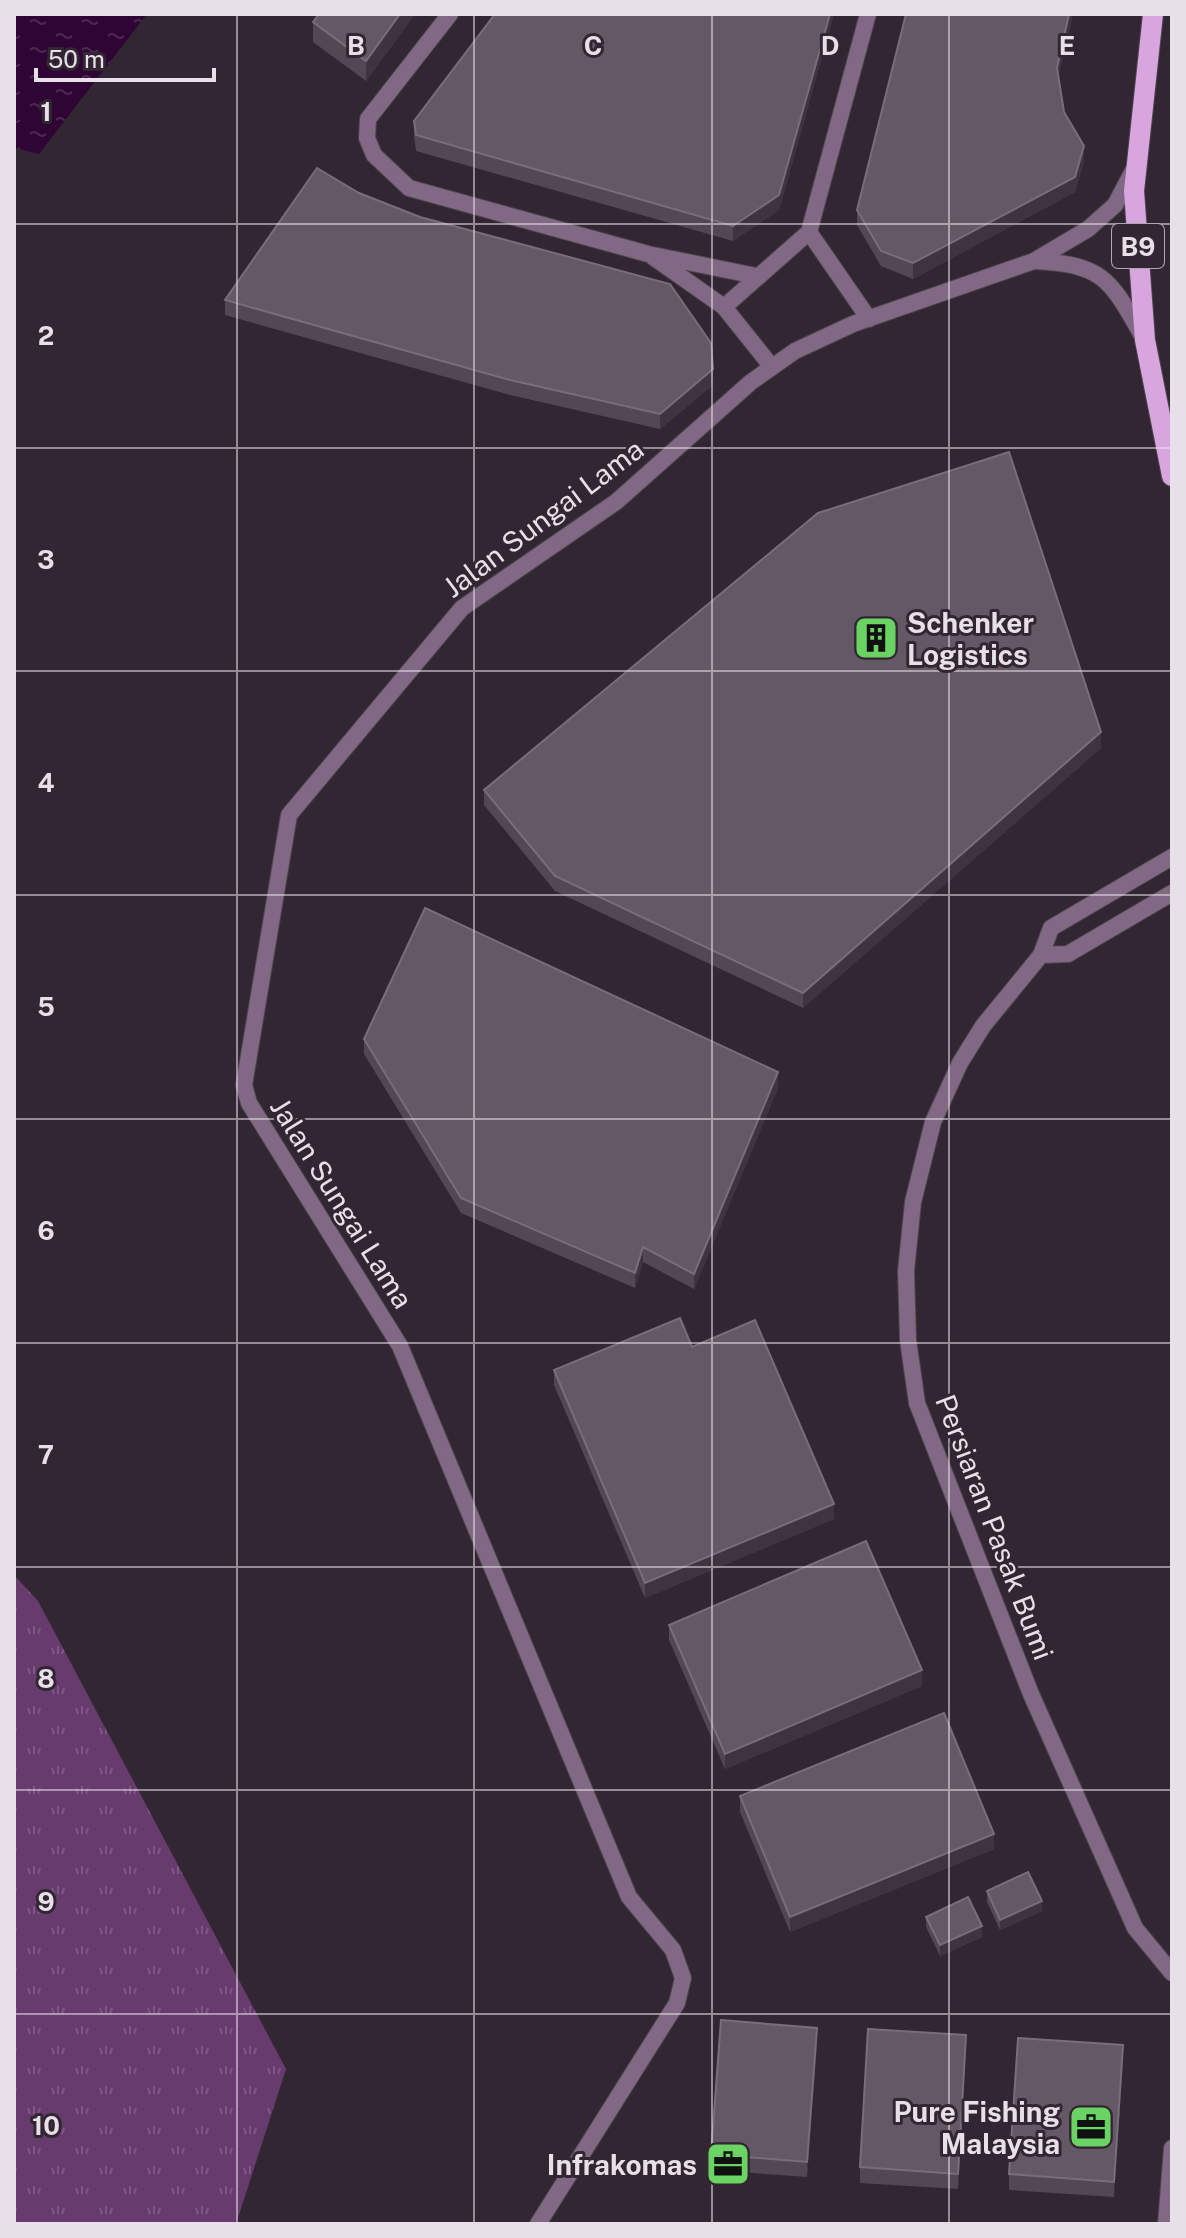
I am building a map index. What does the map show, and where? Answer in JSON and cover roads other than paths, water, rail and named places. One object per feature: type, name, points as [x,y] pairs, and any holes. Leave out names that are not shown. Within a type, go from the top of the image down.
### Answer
[{"type":"main road","name":"B9","points":[[1153,14],[1134,191],[1145,340],[1172,476]]},
{"type":"street","points":[[450,14],[368,119],[367,138],[374,155],[409,188],[648,254],[756,276]]},
{"type":"street","points":[[724,307],[809,232],[868,14]]},
{"type":"street","points":[[1034,261],[1088,229],[1115,205],[1137,164]]},
{"type":"street","points":[[809,232],[869,319]]},
{"type":"street","points":[[648,254],[724,307],[772,367]]},
{"type":"street","points":[[1034,261],[1069,263],[1098,274],[1116,289],[1145,340]]},
{"type":"street","name":"Jalan Sungai Lama","points":[[538,2224],[677,2003],[683,1978],[673,1950],[629,1897],[400,1346],[249,1103],[244,1085],[289,815],[462,608],[616,502],[772,367],[795,351],[869,319],[1034,261]]},
{"type":"street","name":"Persiaran Pasak Bumi","points":[[1172,857],[1051,928],[1041,955],[983,1026],[960,1063],[933,1122],[913,1202],[906,1271],[908,1340],[917,1403],[1031,1694],[1135,1928],[1172,1973]]},
{"type":"street","points":[[1041,955],[1068,954],[1172,893]]},
{"type":"street","points":[[1166,2224],[1172,2148]]},
{"type":"water","points":[[14,14],[147,14],[39,154],[14,148]]},
{"type":"place","name":"Schenker Logistics","points":[[876,638]]},
{"type":"place","name":"Pure Fishing Malaysia","points":[[1091,2127]]},
{"type":"place","name":"Infrakomas","points":[[728,2164]]}]
